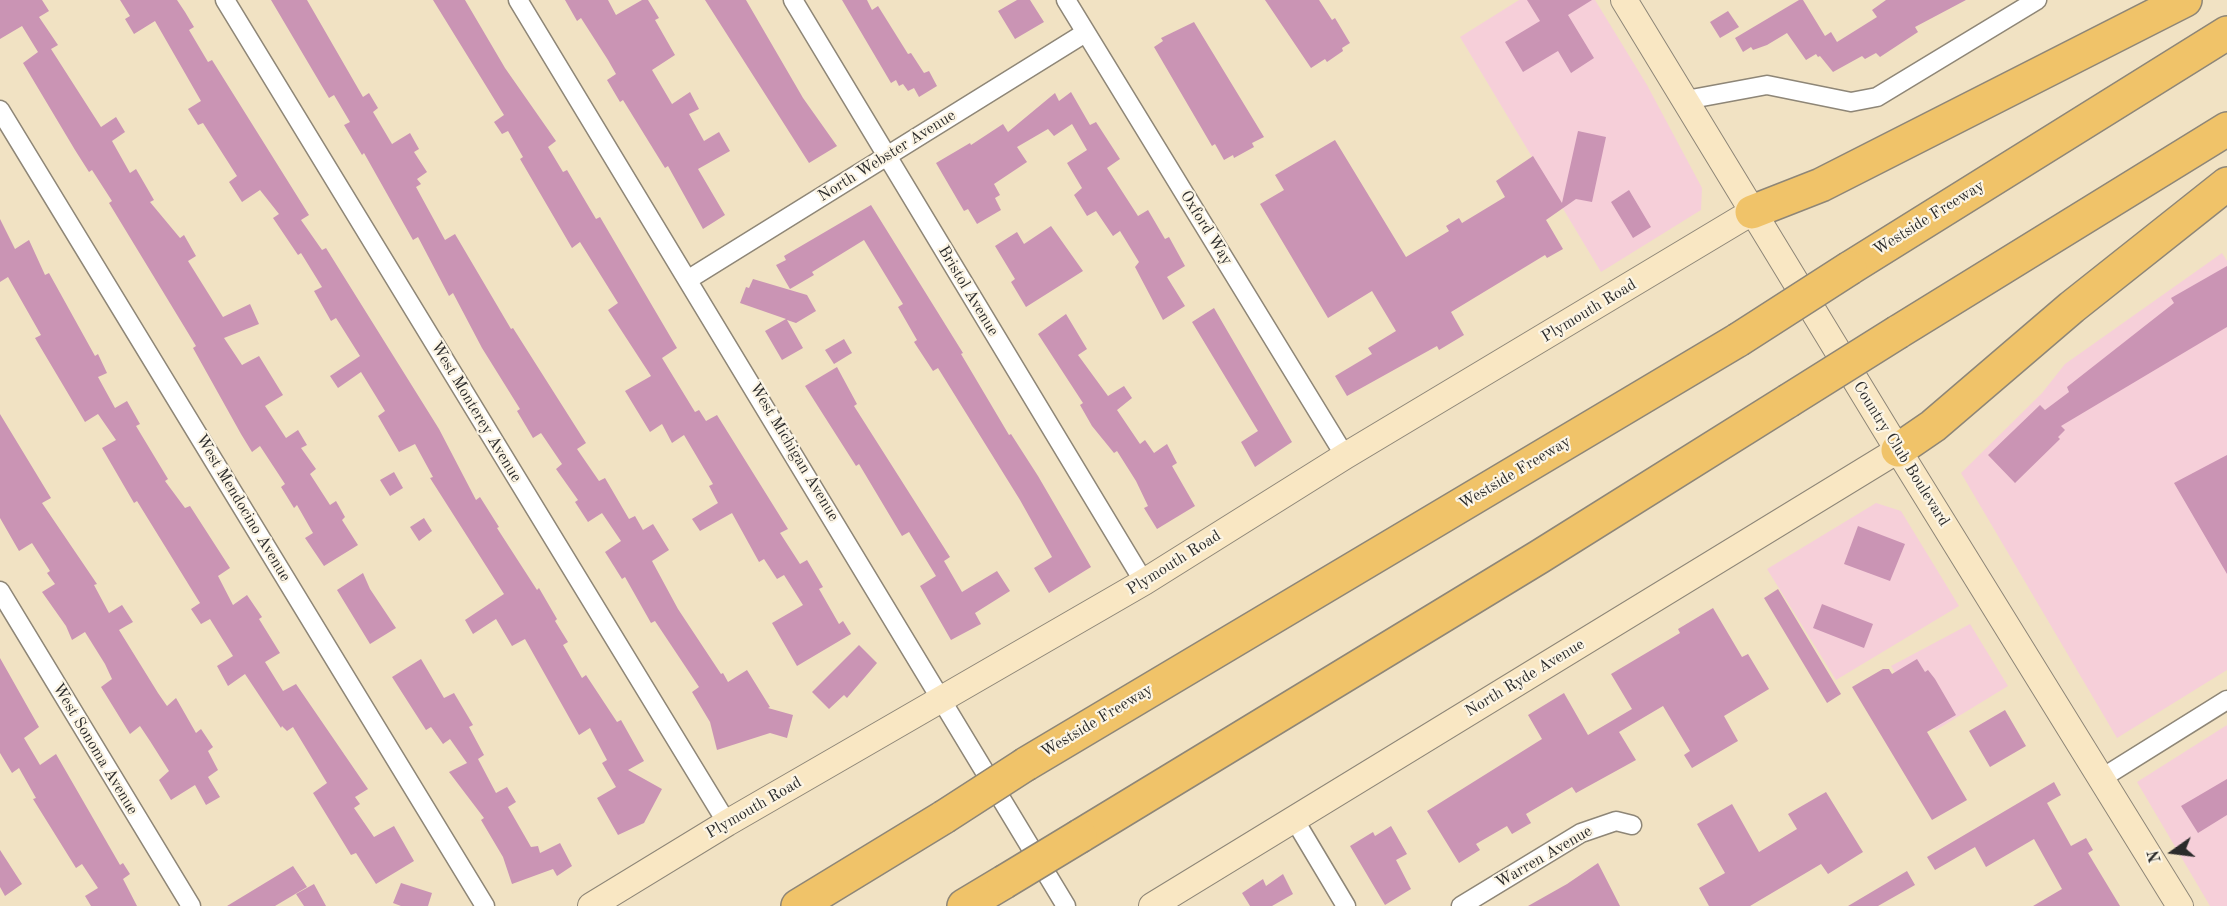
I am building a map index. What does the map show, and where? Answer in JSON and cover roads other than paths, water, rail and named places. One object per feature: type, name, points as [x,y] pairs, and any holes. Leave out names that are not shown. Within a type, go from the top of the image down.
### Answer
[{"type":"highway","points":[[1752,212],[1821,185],[2185,0]]},
{"type":"highway","name":"Westside Freeway","points":[[798,906],[1026,764],[1738,340],[1850,267],[2227,33]]},
{"type":"highway","points":[[964,906],[1539,557],[2227,129]]},
{"type":"highway","points":[[1898,450],[1933,426],[2072,307],[2227,184]]},
{"type":"street","name":"West Monterey Avenue","points":[[225,0],[727,823]]},
{"type":"street","name":"West Michigan Avenue","points":[[518,0],[689,279],[1066,906]]},
{"type":"street","name":"Bristol Avenue","points":[[793,0],[1144,582]]},
{"type":"street","name":"Oxford Way","points":[[1066,0],[1346,456]]},
{"type":"street","name":"Country Club Boulevard","points":[[1624,0],[1898,450],[2180,906]]},
{"type":"street","points":[[1686,100],[1767,85],[1851,102],[1877,97],[2037,0]]},
{"type":"street","name":"North Webster Avenue","points":[[689,279],[1085,33]]},
{"type":"street","name":"West Mendocino Avenue","points":[[0,110],[485,906]]},
{"type":"street","name":"Plymouth Road","points":[[591,906],[727,823],[1144,582],[1346,456],[1752,212]]},
{"type":"street","name":"North Ryde Avenue","points":[[1152,906],[1898,450]]},
{"type":"street","name":"West Sonoma Avenue","points":[[0,591],[191,906]]},
{"type":"street","points":[[2102,778],[2227,700]]},
{"type":"street","points":[[1294,819],[1346,906]]},
{"type":"street","name":"Warren Avenue","points":[[1461,906],[1588,830],[1616,821],[1632,825]]}]
